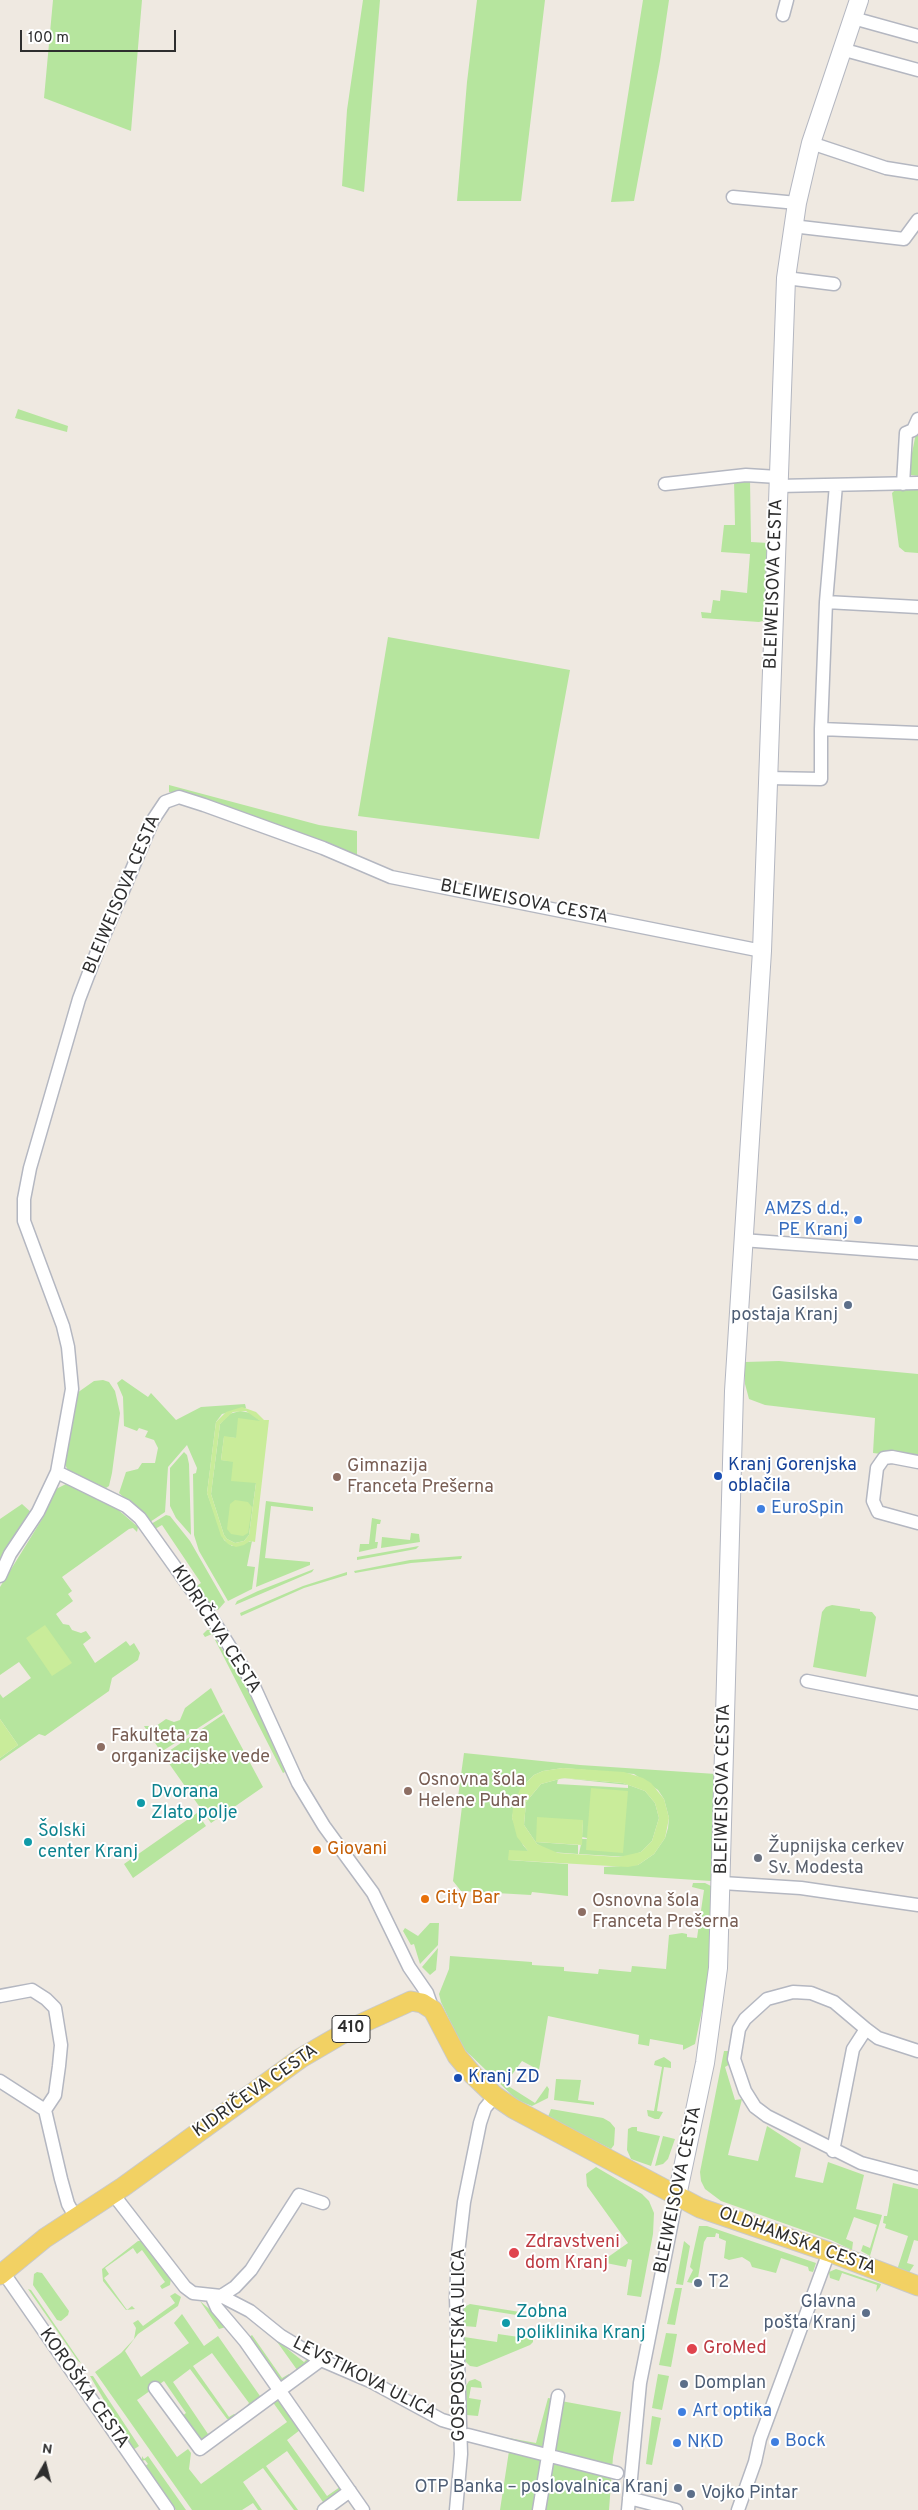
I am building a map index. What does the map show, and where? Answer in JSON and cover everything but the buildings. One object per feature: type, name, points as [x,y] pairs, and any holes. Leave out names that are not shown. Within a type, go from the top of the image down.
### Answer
[{"type":"main road","name":"BLEIWEISOVA CESTA","points":[[677,2196],[712,2020],[718,1968],[722,1882],[731,1475],[742,1240],[762,951],[786,278],[796,203],[811,143],[859,0]]},
{"type":"main road","name":"KIDRIČEVA CESTA","points":[[1,2271],[45,2238],[113,2194],[302,2058],[356,2026],[411,2001],[422,2003],[432,2010],[457,2056],[495,2096],[514,2109],[677,2196]]},
{"type":"main road","name":"OLDHAMSKA CESTA","points":[[677,2196],[700,2208],[829,2252],[918,2286]]},
{"type":"street","points":[[783,15],[787,0]]},
{"type":"street","points":[[853,18],[918,36]]},
{"type":"street","points":[[841,49],[918,70]]},
{"type":"street","points":[[811,143],[886,168],[918,173]]},
{"type":"street","points":[[733,196],[796,203]]},
{"type":"street","points":[[792,226],[904,239],[918,220]]},
{"type":"street","points":[[786,278],[834,284]]},
{"type":"street","points":[[903,484],[906,433],[913,430],[918,419]]},
{"type":"street","points":[[665,484],[746,475],[778,481],[836,485],[918,483]]},
{"type":"street","points":[[768,778],[821,779],[826,602],[836,485]]},
{"type":"street","points":[[826,602],[918,607]]},
{"type":"street","points":[[821,729],[918,733]]},
{"type":"street","name":"BLEIWEISOVA CESTA","points":[[57,1472],[72,1389],[68,1347],[55,1302],[24,1221],[24,1199],[30,1168],[79,999],[97,952],[154,820],[165,802],[179,797],[204,805],[323,848],[391,877],[762,951]]},
{"type":"street","points":[[742,1240],[918,1253]]},
{"type":"street","points":[[918,1462],[892,1457],[884,1458],[877,1468],[873,1500],[878,1512],[918,1523]]},
{"type":"street","points":[[0,1576],[10,1554],[38,1512],[57,1472]]},
{"type":"street","name":"KIDRIČEVA CESTA","points":[[57,1472],[126,1506],[140,1518],[213,1620],[252,1682],[298,1783],[324,1826],[373,1893],[409,1967],[427,1994],[432,2010]]},
{"type":"street","points":[[807,1681],[918,1703]]},
{"type":"street","points":[[722,1882],[801,1888],[918,1905]]},
{"type":"street","points":[[0,1996],[32,1990],[46,1999],[55,2008],[61,2044],[59,2066],[55,2094],[45,2110]]},
{"type":"street","points":[[918,2051],[898,2046],[866,2029],[834,2002],[811,1993],[793,1992],[767,1999],[753,2011],[739,2029],[734,2059],[744,2091],[755,2107],[785,2126],[833,2151],[861,2163],[918,2178]]},
{"type":"street","points":[[833,2151],[853,2049],[866,2029]]},
{"type":"street","points":[[0,2081],[45,2110],[68,2204],[76,2218]]},
{"type":"street","name":"GOSPOSVETSKA ULICA","points":[[456,2510],[461,2463],[456,2298],[458,2253],[464,2202],[480,2123],[484,2108],[495,2096]]},
{"type":"street","points":[[113,2194],[184,2287],[193,2292],[216,2296],[235,2287],[250,2270],[280,2228],[299,2195],[323,2203]]},
{"type":"street","name":"BLEIWEISOVA CESTA","points":[[629,2504],[640,2383],[677,2196]]},
{"type":"street","points":[[738,2510],[755,2462],[760,2439],[829,2252]]},
{"type":"street","name":"KOROŠKA CESTA","points":[[1,2271],[168,2510]]},
{"type":"street","points":[[216,2296],[217,2308],[245,2341],[363,2510]]},
{"type":"street","name":"LEVSTIKOVA ULICA","points":[[216,2296],[250,2311],[281,2336],[321,2360],[370,2381],[442,2420],[459,2425]]},
{"type":"street","points":[[155,2388],[200,2449],[321,2360]]},
{"type":"street","points":[[539,2510],[558,2396]]},
{"type":"street","points":[[468,2435],[617,2473]]},
{"type":"street","points":[[324,2510],[350,2491]]},
{"type":"street","points":[[629,2504],[676,2510]]},
{"type":"green space","points":[[53,0],[142,0],[131,131],[44,98]]},
{"type":"green space","points":[[363,0],[380,0],[364,192],[342,186],[347,110]]},
{"type":"green space","points":[[477,0],[545,0],[521,201],[457,201],[467,82]]},
{"type":"green space","points":[[643,0],[669,0],[660,61],[634,201],[611,202]]},
{"type":"green space","points":[[18,409],[68,426],[67,432],[15,418]]},
{"type":"green space","points":[[918,423],[918,476],[911,475],[909,468]]},
{"type":"green space","points":[[734,479],[750,479],[751,542],[768,543],[766,606],[763,621],[759,622],[702,618],[701,612],[711,613],[713,600],[720,601],[721,590],[747,593],[750,554],[721,552],[724,525],[735,525]]},
{"type":"green space","points":[[918,488],[918,553],[905,552],[899,547],[892,493],[895,490]]},
{"type":"green space","points":[[388,637],[570,670],[539,839],[358,816]]},
{"type":"green space","points":[[169,785],[319,825],[357,831],[357,857],[182,794],[169,792]]},
{"type":"green space","points":[[779,1361],[918,1374],[918,1458],[873,1453],[875,1418],[765,1405],[749,1399],[745,1384],[745,1362]]},
{"type":"green space","points":[[122,1379],[148,1397],[151,1393],[176,1420],[201,1407],[245,1404],[246,1408],[222,1414],[216,1422],[207,1493],[224,1540],[232,1546],[252,1541],[247,1566],[255,1567],[252,1589],[228,1601],[199,1551],[194,1535],[193,1474],[196,1473],[197,1468],[187,1445],[168,1467],[165,1512],[150,1522],[119,1493],[126,1472],[138,1469],[142,1463],[155,1463],[158,1448],[154,1440],[145,1437],[148,1431],[139,1428],[137,1431],[124,1426],[123,1397],[117,1383]]},
{"type":"green space","points":[[103,1380],[109,1382],[115,1391],[120,1413],[112,1473],[109,1486],[106,1488],[68,1471],[65,1464],[77,1393],[94,1381]]},
{"type":"green space","points":[[242,1407],[256,1412],[264,1420],[269,1420],[255,1542],[250,1541],[236,1547],[228,1544],[221,1536],[207,1493],[216,1422],[226,1412]],"holes":[[[246,1411],[260,1421],[238,1418],[236,1438],[224,1436],[221,1460],[233,1462],[231,1481],[256,1483],[249,1535],[244,1541],[235,1543],[224,1535],[211,1494],[220,1424],[233,1412]]]},
{"type":"green space","points":[[240,1411],[251,1413],[261,1421],[236,1438],[224,1437],[221,1460],[233,1461],[256,1483],[249,1535],[244,1541],[235,1543],[224,1535],[211,1494],[220,1424],[229,1414]]},
{"type":"green space","points":[[184,1452],[187,1455],[189,1464],[191,1535],[176,1518],[170,1506],[170,1468]]},
{"type":"green space","points":[[66,1484],[115,1507],[138,1527],[137,1532],[133,1528],[129,1529],[62,1577],[72,1591],[68,1594],[73,1601],[56,1614],[63,1624],[69,1625],[72,1630],[81,1633],[86,1631],[91,1638],[83,1644],[95,1663],[126,1641],[130,1646],[134,1643],[140,1653],[138,1660],[112,1678],[109,1691],[45,1736],[39,1734],[0,1761],[0,1758],[18,1745],[0,1719],[0,1694],[3,1698],[31,1678],[19,1662],[0,1675],[0,1587],[44,1516],[56,1489]]},
{"type":"green space","points":[[235,1500],[248,1502],[252,1507],[248,1533],[243,1536],[231,1534],[227,1529],[230,1504]]},
{"type":"green space","points":[[266,1501],[313,1507],[313,1511],[271,1506],[265,1558],[310,1562],[310,1565],[256,1587]]},
{"type":"green space","points":[[22,1504],[33,1514],[0,1562],[0,1519]]},
{"type":"green space","points":[[166,1515],[170,1516],[190,1541],[225,1602],[218,1610],[210,1608],[195,1587],[201,1583],[162,1525],[155,1529],[151,1524]]},
{"type":"green space","points":[[372,1518],[381,1520],[380,1524],[377,1524],[375,1542],[378,1542],[377,1548],[359,1552],[360,1544],[369,1544]]},
{"type":"green space","points":[[411,1533],[419,1534],[420,1542],[381,1548],[382,1537],[410,1540]]},
{"type":"green space","points":[[419,1546],[416,1549],[357,1560],[357,1557]]},
{"type":"green space","points":[[462,1556],[461,1559],[411,1563],[355,1573],[354,1571],[410,1560]]},
{"type":"green space","points":[[314,1569],[312,1572],[235,1605],[237,1601],[258,1591]]},
{"type":"green space","points":[[347,1572],[347,1575],[304,1588],[241,1616],[240,1613],[303,1586]]},
{"type":"green space","points":[[832,1605],[872,1612],[876,1617],[866,1677],[813,1667],[822,1612],[826,1607]]},
{"type":"green space","points":[[45,1625],[72,1663],[52,1676],[26,1638]]},
{"type":"green space","points":[[210,1630],[250,1693],[285,1772],[283,1773],[212,1634],[205,1637],[203,1634]]},
{"type":"green space","points":[[211,1688],[223,1712],[161,1752],[144,1726],[156,1726],[166,1719],[174,1722],[180,1720],[185,1708]]},
{"type":"green space","points":[[224,1714],[263,1787],[211,1823],[163,1755]]},
{"type":"green space","points":[[0,1719],[18,1745],[0,1758]]},
{"type":"green space","points":[[464,1753],[580,1765],[716,1774],[711,1881],[604,1874],[604,1867],[638,1865],[654,1854],[665,1838],[668,1828],[669,1818],[664,1799],[658,1790],[634,1774],[563,1768],[543,1771],[534,1775],[516,1798],[512,1818],[523,1845],[529,1852],[508,1860],[568,1864],[568,1896],[532,1892],[531,1895],[461,1891],[453,1881],[463,1798],[458,1797]]},
{"type":"green space","points":[[563,1768],[624,1772],[643,1778],[651,1783],[664,1799],[669,1818],[665,1838],[654,1854],[638,1865],[628,1867],[508,1860],[509,1850],[528,1851],[517,1837],[512,1818],[513,1808],[520,1789],[534,1775],[543,1771]],"holes":[[[563,1778],[623,1783],[645,1791],[655,1803],[659,1818],[652,1841],[641,1852],[619,1857],[558,1853],[537,1844],[524,1825],[526,1802],[541,1784]]]},
{"type":"green space","points":[[563,1778],[623,1783],[645,1791],[655,1803],[659,1818],[652,1841],[641,1852],[627,1857],[579,1854],[582,1839],[587,1839],[582,1837],[583,1821],[536,1842],[578,1845],[578,1854],[551,1852],[537,1844],[524,1825],[526,1802],[541,1784],[558,1779],[557,1784],[628,1788],[628,1785]]},
{"type":"green space","points":[[591,1788],[628,1791],[623,1853],[586,1850]]},
{"type":"green space","points":[[197,1813],[206,1826],[133,1878],[124,1864]]},
{"type":"green space","points":[[537,1817],[583,1820],[582,1845],[536,1842]]},
{"type":"green space","points":[[693,1883],[705,1883],[711,1886],[713,1891],[710,1972],[695,2044],[683,2050],[683,2045],[650,2039],[649,2046],[638,2044],[639,2035],[548,2016],[539,2070],[522,2061],[505,2084],[535,2103],[547,2086],[549,2089],[548,2098],[532,2106],[517,2100],[463,2048],[439,1994],[449,1969],[450,1956],[532,1962],[532,1965],[564,1967],[564,1971],[598,1974],[599,1969],[631,1972],[632,1966],[666,1969],[669,1935],[682,1933],[687,1934],[687,1937],[697,1938],[704,1890],[692,1887]]},
{"type":"green space","points":[[430,1923],[439,1923],[438,1945],[420,1964],[414,1944],[411,1945],[403,1931],[405,1928],[418,1936]]},
{"type":"green space","points":[[438,1948],[436,1970],[430,1975],[422,1967]]},
{"type":"green space","points":[[724,2051],[731,2051],[732,2063],[725,2067],[735,2100],[742,2099],[728,2155],[758,2161],[767,2126],[801,2148],[795,2177],[823,2183],[828,2162],[864,2175],[856,2209],[882,2215],[870,2256],[861,2251],[863,2245],[870,2248],[877,2225],[854,2217],[846,2239],[853,2242],[852,2250],[831,2240],[721,2201],[705,2189],[701,2181],[700,2172]]},
{"type":"green space","points":[[664,2057],[671,2062],[671,2068],[664,2067],[657,2111],[663,2112],[659,2119],[655,2119],[648,2116],[647,2110],[654,2111],[662,2067],[654,2065],[655,2061]]},
{"type":"green space","points":[[556,2079],[581,2080],[578,2100],[594,2102],[594,2105],[554,2100]]},
{"type":"green space","points":[[551,2109],[603,2118],[610,2122],[615,2128],[614,2145],[611,2149],[548,2117]]},
{"type":"green space","points":[[637,2127],[637,2131],[660,2136],[651,2166],[631,2159],[627,2150],[628,2129]]},
{"type":"green space","points":[[663,2136],[675,2139],[668,2159],[663,2164],[655,2166]]},
{"type":"green space","points":[[596,2167],[642,2194],[649,2201],[654,2213],[653,2234],[641,2297],[627,2295],[632,2260],[628,2259],[626,2267],[601,2262],[628,2243],[587,2186],[586,2174]]},
{"type":"green space","points":[[893,2183],[918,2189],[918,2241],[914,2240],[907,2263],[914,2265],[908,2274],[897,2270],[908,2236],[885,2228],[886,2224],[883,2223],[884,2216],[887,2216]]},
{"type":"green space","points":[[699,2226],[707,2226],[816,2263],[813,2272],[809,2271],[808,2267],[781,2258],[776,2273],[752,2267],[750,2262],[742,2257],[729,2260],[724,2258],[726,2241],[719,2238],[719,2234],[716,2233],[715,2237],[707,2237],[704,2242],[697,2284],[687,2282],[693,2270],[690,2267]]},
{"type":"green space","points":[[138,2241],[143,2241],[171,2278],[170,2285],[162,2289],[160,2286],[165,2282],[142,2250],[137,2254],[133,2248],[105,2268],[109,2274],[104,2278],[127,2310],[103,2281],[102,2269]]},
{"type":"green space","points":[[684,2241],[690,2246],[683,2285],[676,2284]]},
{"type":"green space","points":[[836,2269],[881,2284],[880,2287],[876,2292],[877,2285],[842,2273],[839,2281],[830,2278],[829,2272]]},
{"type":"green space","points":[[37,2272],[42,2273],[69,2311],[68,2315],[61,2321],[57,2320],[33,2285],[34,2274]]},
{"type":"green space","points":[[675,2288],[682,2288],[675,2325],[667,2324]]},
{"type":"green space","points":[[28,2289],[31,2290],[81,2363],[78,2361]]},
{"type":"green space","points":[[175,2293],[181,2297],[178,2306],[138,2334],[125,2351],[141,2377],[189,2343],[174,2323],[182,2314],[204,2346],[218,2336],[260,2396],[272,2389],[243,2410],[249,2403],[212,2353],[193,2366],[229,2417],[234,2414],[237,2416],[223,2426],[222,2425],[231,2420],[227,2419],[190,2369],[173,2382],[208,2434],[214,2430],[217,2433],[201,2443],[180,2418],[186,2413],[164,2381],[137,2400],[177,2457],[188,2449],[191,2453],[189,2469],[201,2484],[287,2422],[272,2401],[279,2400],[300,2430],[287,2440],[327,2496],[340,2487],[342,2489],[318,2509],[318,2506],[323,2502],[287,2451],[266,2466],[298,2510],[294,2510],[263,2468],[243,2482],[262,2510],[258,2510],[253,2503],[242,2510],[192,2510],[95,2372],[121,2353],[134,2339],[136,2328],[133,2323],[138,2320],[143,2326],[175,2303],[170,2296]]},
{"type":"green space","points":[[200,2301],[222,2320],[226,2327],[219,2329]]},
{"type":"green space","points":[[470,2304],[520,2312],[520,2315],[535,2315],[535,2318],[479,2309],[476,2327],[464,2326],[464,2307]]},
{"type":"green space","points":[[666,2333],[677,2334],[671,2367],[659,2365]]},
{"type":"green space","points":[[498,2334],[533,2339],[533,2342],[530,2345],[477,2367],[470,2366],[465,2361],[464,2337],[497,2342]]},
{"type":"green space","points":[[252,2335],[282,2378],[289,2374],[292,2379],[286,2384],[278,2382],[248,2338]]},
{"type":"green space","points":[[275,2339],[304,2362],[309,2357],[311,2360],[300,2374]]},
{"type":"green space","points":[[658,2374],[669,2376],[662,2410],[652,2408]]},
{"type":"green space","points":[[90,2376],[93,2376],[139,2446],[133,2450]]},
{"type":"green space","points":[[475,2379],[481,2382],[482,2388],[471,2387],[469,2398],[481,2400],[478,2416],[467,2415],[466,2386],[469,2381]]},
{"type":"green space","points":[[548,2398],[555,2399],[545,2452],[482,2433],[536,2443]]},
{"type":"green space","points":[[561,2401],[621,2412],[613,2457],[609,2510],[542,2510]]},
{"type":"green space","points":[[652,2416],[661,2418],[652,2465],[646,2464]]},
{"type":"green space","points":[[509,2451],[544,2459],[535,2510],[500,2510]]},
{"type":"green space","points":[[142,2456],[144,2459],[148,2456],[186,2510],[176,2510],[145,2466],[148,2464],[145,2460],[142,2461]]},
{"type":"place","name":"AMZS d.d., PE Kranj","points":[[858,1220]]},
{"type":"place","name":"Gasilska postaja Kranj","points":[[848,1305]]},
{"type":"place","name":"Kranj Gorenjska oblačila","points":[[718,1476]]},
{"type":"place","name":"Gimnazija Franceta Prešerna","points":[[337,1477]]},
{"type":"place","name":"EuroSpin","points":[[761,1509]]},
{"type":"place","name":"Fakulteta za organizacijske vede","points":[[101,1747]]},
{"type":"place","name":"Osnovna šola Helene Puhar","points":[[408,1791]]},
{"type":"place","name":"Dvorana Zlato polje","points":[[141,1803]]},
{"type":"place","name":"Šolski center Kranj","points":[[28,1842]]},
{"type":"place","name":"Giovani","points":[[317,1850]]},
{"type":"place","name":"Župnijska cerkev Sv. Modesta","points":[[758,1858]]},
{"type":"place","name":"City Bar","points":[[425,1899]]},
{"type":"place","name":"Osnovna šola Franceta Prešerna","points":[[582,1912]]},
{"type":"place","name":"Kranj ZD","points":[[458,2078]]},
{"type":"place","name":"Zdravstveni dom Kranj","points":[[514,2253]]},
{"type":"place","name":"T2","points":[[698,2283]]},
{"type":"place","name":"Glavna pošta Kranj","points":[[866,2313]]},
{"type":"place","name":"Zobna poliklinika Kranj","points":[[506,2323]]},
{"type":"place","name":"GroMed","points":[[692,2349]]},
{"type":"place","name":"Domplan","points":[[684,2384]]},
{"type":"place","name":"Art optika","points":[[682,2412]]},
{"type":"place","name":"Bock","points":[[775,2442]]},
{"type":"place","name":"NKD","points":[[677,2443]]},
{"type":"place","name":"OTP Banka – poslovalnica Kranj","points":[[678,2488]]},
{"type":"place","name":"Vojko Pintar","points":[[691,2494]]}]
